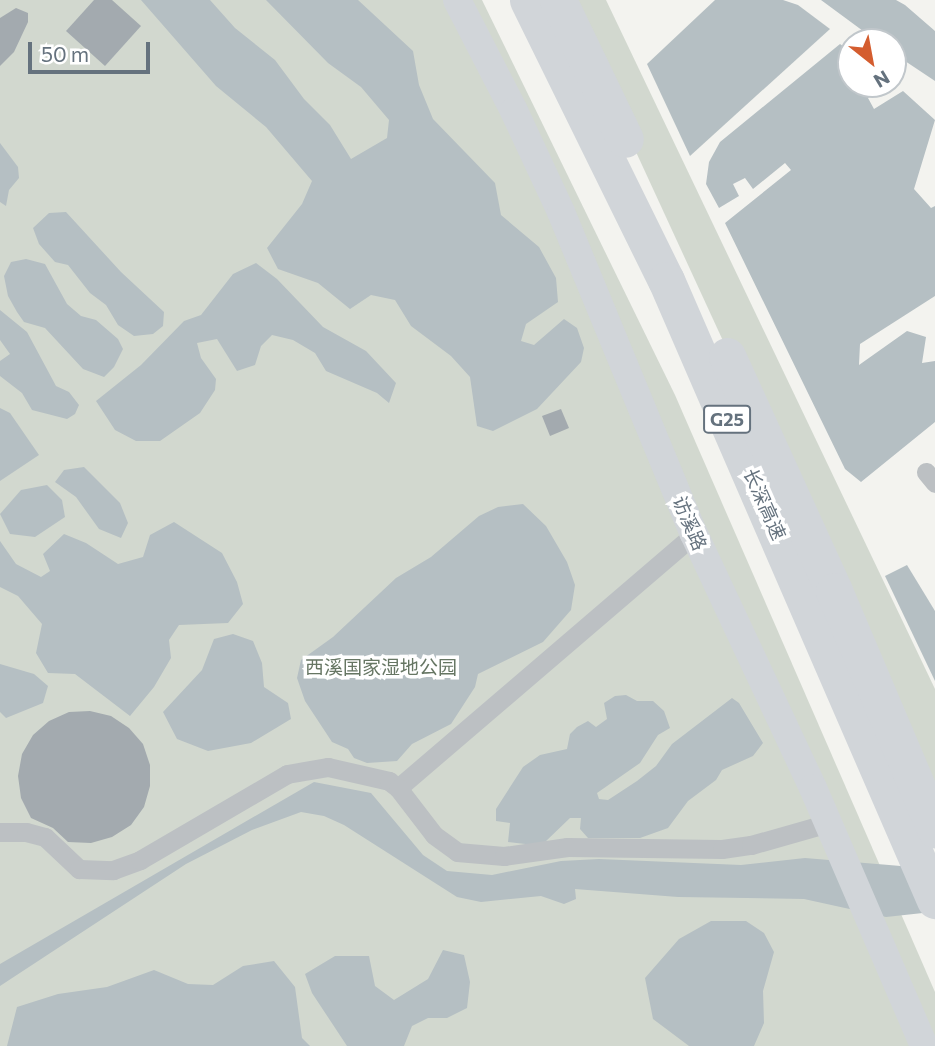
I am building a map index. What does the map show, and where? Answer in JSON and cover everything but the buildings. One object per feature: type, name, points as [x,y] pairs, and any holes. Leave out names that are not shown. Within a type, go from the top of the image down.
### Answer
[{"type":"highway","name":"长深高速","points":[[528,0],[666,280],[923,837]]},
{"type":"highway","name":"长深高速","points":[[558,0],[687,268],[834,591],[923,837],[935,900]]},
{"type":"street","name":"访溪路","points":[[457,0],[514,111],[561,212],[694,534],[829,823],[924,1046]]},
{"type":"street","points":[[398,788],[593,624],[694,534]]},
{"type":"street","points":[[0,832],[26,832],[44,837],[79,869],[113,870],[140,860],[288,774],[328,767],[389,781],[398,788],[419,819],[457,852],[492,855],[567,847],[722,849],[751,845],[829,823]]},
{"type":"green space","name":"西溪国家湿地公园","points":[[0,0],[482,0],[675,395],[935,992],[935,1046],[0,1046]]},
{"type":"green space","points":[[566,0],[606,0],[935,689],[935,801]]},
{"type":"shaded area","points":[[141,0],[210,0],[235,28],[275,60],[304,99],[330,125],[351,159],[387,138],[389,120],[361,87],[328,63],[266,0],[358,0],[413,51],[419,85],[433,119],[495,183],[501,215],[539,247],[556,278],[558,302],[526,324],[521,341],[534,345],[564,319],[577,328],[584,348],[581,362],[537,409],[493,431],[477,426],[470,377],[451,356],[411,326],[395,300],[371,295],[350,309],[318,283],[278,269],[267,248],[302,204],[312,181],[266,127],[216,86]]},
{"type":"shaded area","points":[[715,0],[783,0],[798,5],[830,29],[690,156],[647,64]]},
{"type":"shaded area","points":[[821,0],[896,0],[905,5],[935,31],[935,81],[907,62],[907,28],[859,28]]},
{"type":"shaded area","points":[[837,46],[837,98],[868,98],[874,109],[892,98],[907,98],[907,95],[935,120],[914,189],[931,208],[935,206],[935,296],[860,344],[859,365],[907,331],[926,337],[922,363],[935,361],[935,422],[861,482],[845,469],[725,223],[791,170],[785,163],[753,189],[745,178],[733,184],[739,196],[719,208],[706,184],[709,162],[720,142]]},
{"type":"shaded area","points":[[0,143],[18,167],[19,178],[9,190],[6,206],[0,202]]},
{"type":"shaded area","points":[[66,212],[121,272],[164,312],[163,326],[153,334],[134,336],[118,325],[106,305],[90,293],[68,265],[55,262],[39,244],[33,228],[49,213]]},
{"type":"shaded area","points":[[26,259],[45,264],[67,304],[81,316],[96,320],[118,339],[123,349],[114,367],[104,377],[83,369],[45,328],[24,322],[17,312],[8,296],[4,276],[11,262]]},
{"type":"shaded area","points":[[256,263],[277,279],[323,327],[366,351],[396,383],[389,403],[377,393],[326,371],[315,353],[293,340],[272,335],[261,346],[255,365],[237,371],[217,339],[197,343],[201,358],[216,379],[215,390],[200,413],[160,441],[136,441],[115,430],[96,401],[141,365],[184,321],[201,315],[233,274]]},
{"type":"shaded area","points":[[0,310],[27,332],[56,386],[69,392],[79,405],[75,414],[67,419],[32,410],[22,393],[0,376],[0,361],[10,354],[0,340]]},
{"type":"shaded area","points":[[0,408],[10,413],[39,455],[0,481]]},
{"type":"shaded area","points":[[84,467],[120,503],[128,523],[121,538],[99,529],[76,497],[55,482],[64,470]]},
{"type":"shaded area","points":[[47,485],[62,500],[65,517],[35,537],[10,534],[0,514],[21,490]]},
{"type":"shaded area","points":[[523,504],[546,526],[567,562],[575,585],[571,610],[543,642],[478,674],[475,687],[451,724],[412,744],[397,761],[367,763],[354,758],[348,749],[332,742],[305,701],[297,678],[301,660],[333,637],[396,578],[431,557],[479,516],[498,507]]},
{"type":"shaded area","points":[[174,522],[222,553],[237,582],[243,604],[228,623],[179,625],[169,640],[171,658],[154,687],[130,716],[75,674],[48,673],[36,653],[42,624],[18,596],[0,587],[0,541],[16,564],[41,577],[50,571],[43,554],[64,534],[86,543],[118,564],[143,557],[150,535]]},
{"type":"shaded area","points":[[907,565],[935,611],[935,681],[885,576]]},
{"type":"shaded area","points":[[233,634],[253,641],[262,663],[264,687],[288,703],[291,719],[251,743],[208,751],[177,739],[163,712],[202,670],[214,639]]},
{"type":"shaded area","points":[[0,664],[34,674],[48,686],[43,703],[6,718],[0,712]]},
{"type":"shaded area","points":[[626,695],[637,701],[653,701],[664,711],[670,728],[658,735],[640,763],[597,793],[599,799],[608,800],[637,781],[656,766],[672,744],[732,698],[739,703],[763,743],[753,756],[722,770],[716,780],[688,801],[668,828],[640,838],[588,838],[580,829],[581,818],[570,818],[545,842],[534,845],[508,842],[510,823],[496,821],[496,809],[523,767],[540,755],[567,749],[570,734],[577,727],[588,721],[596,727],[607,719],[604,703],[615,696]]},
{"type":"shaded area","points":[[314,782],[371,793],[423,855],[447,871],[492,875],[561,861],[599,859],[741,865],[805,858],[889,865],[935,869],[932,912],[886,917],[804,899],[678,897],[575,889],[576,899],[564,904],[541,896],[481,902],[457,897],[344,825],[324,816],[301,812],[252,830],[186,864],[0,986],[0,964]]},
{"type":"shaded area","points":[[711,921],[746,921],[764,933],[774,952],[763,991],[764,1023],[754,1046],[689,1046],[653,1019],[645,978],[679,939]]},
{"type":"shaded area","points":[[443,950],[464,955],[470,982],[467,1008],[447,1018],[428,1018],[412,1026],[404,1046],[347,1046],[312,993],[305,974],[335,956],[369,956],[375,986],[394,1000],[428,979]]},
{"type":"shaded area","points":[[274,961],[295,987],[302,1038],[310,1046],[7,1046],[17,1007],[58,994],[107,987],[154,970],[188,984],[213,985],[243,966]]}]
